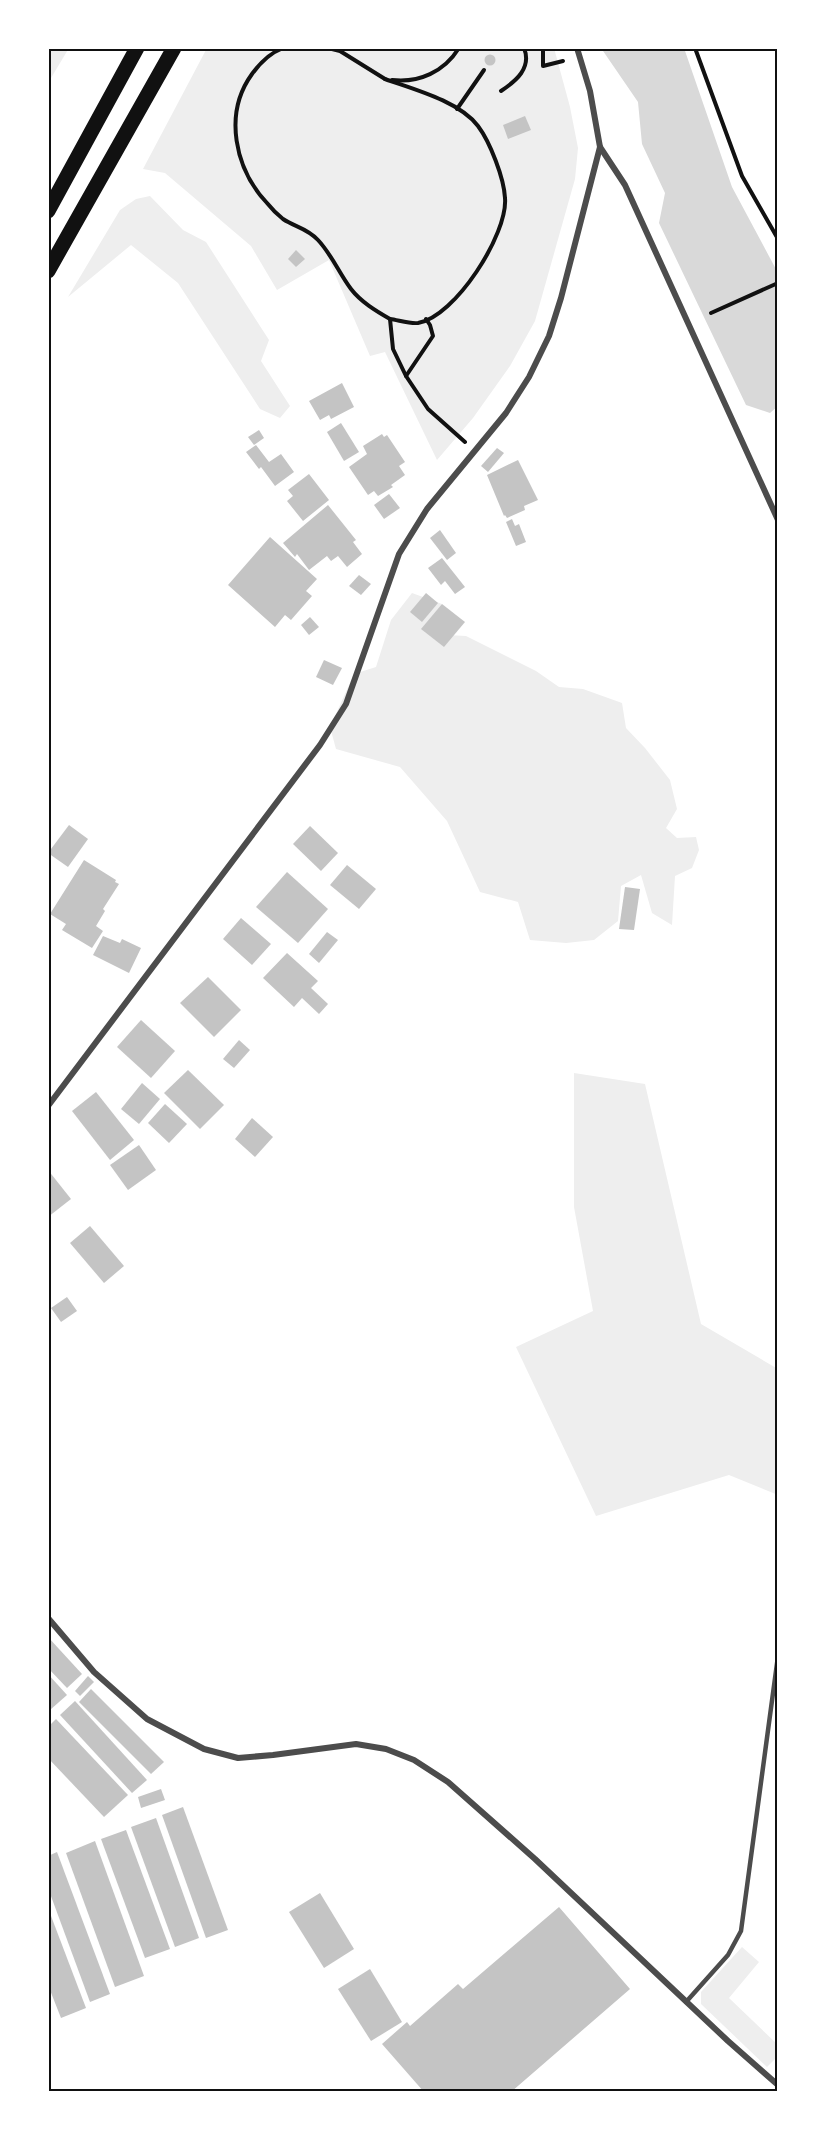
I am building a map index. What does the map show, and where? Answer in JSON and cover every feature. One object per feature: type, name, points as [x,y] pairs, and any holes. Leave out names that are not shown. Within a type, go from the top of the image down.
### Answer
[{"type":"main road","points":[[48,211],[137,48]]},
{"type":"main road","points":[[48,271],[174,48]]},
{"type":"street","points":[[577,48],[590,91],[600,147],[625,185],[778,520]]},
{"type":"street","points":[[48,1106],[312,754],[346,704],[399,554],[427,509],[506,413],[529,377],[549,336],[600,147]]},
{"type":"street","points":[[48,1618],[94,1672],[147,1719],[204,1749],[238,1758],[356,1744],[386,1749],[414,1760],[448,1782],[536,1859],[686,2002],[778,2085]]},
{"type":"lane","points":[[686,2002],[728,1955],[741,1931],[777,1656]]},
{"type":"path","points":[[283,48],[275,51],[259,65],[246,82],[238,102],[235,128],[237,149],[244,171],[266,203],[284,219],[316,237],[332,255],[352,290],[368,306],[390,319],[417,323],[426,320],[454,299],[475,274],[492,248],[502,223],[506,198],[498,167],[478,126],[457,109],[385,79],[340,51],[328,48]]},
{"type":"path","points":[[385,79],[408,82],[436,72],[452,59],[459,48]]},
{"type":"path","points":[[501,91],[518,79],[524,69],[526,54],[524,48]]},
{"type":"path","points":[[543,48],[543,66],[563,62]]},
{"type":"path","points":[[695,48],[742,176],[778,239]]},
{"type":"path","points":[[457,109],[484,70]]},
{"type":"path","points":[[711,314],[778,283]]},
{"type":"path","points":[[390,319],[393,349],[406,376],[428,409],[465,442]]},
{"type":"path","points":[[406,376],[433,336],[426,320]]},
{"type":"shaded area","points":[[48,48],[69,48],[48,83]]},
{"type":"shaded area","points":[[207,48],[554,48],[578,148],[575,179],[535,321],[510,366],[473,418],[437,460],[385,352],[370,356],[329,260],[277,290],[251,246],[165,173],[143,169]]},
{"type":"shaded area","points":[[601,48],[684,48],[732,187],[778,273],[778,406],[770,413],[746,405],[659,223],[665,193],[642,144],[638,102]]},
{"type":"shaded area","points":[[150,196],[183,230],[206,242],[269,340],[261,361],[290,406],[280,418],[260,409],[178,283],[131,245],[68,297],[120,210],[136,199]]},
{"type":"shaded area","points":[[412,593],[442,604],[434,626],[447,635],[466,636],[536,671],[559,687],[583,689],[622,703],[626,728],[670,780],[677,809],[666,828],[677,838],[696,837],[699,850],[692,868],[675,876],[672,925],[652,913],[641,875],[621,886],[618,921],[594,940],[566,943],[530,940],[518,902],[480,892],[447,821],[400,767],[336,749],[330,727],[354,674],[376,667],[391,620]]},
{"type":"shaded area","points":[[574,1073],[645,1084],[701,1324],[778,1369],[778,1495],[729,1475],[596,1516],[516,1347],[593,1311],[574,1207]]},
{"type":"shaded area","points":[[742,1947],[759,1962],[729,1998],[778,2045],[778,2056],[767,2067],[701,2004],[701,1992]]},
{"type":"building","points":[[490,55],[494,56],[494,64],[490,65],[486,64],[485,60],[486,56]]},
{"type":"building","points":[[525,116],[531,130],[508,139],[503,125]]},
{"type":"building","points":[[296,250],[305,259],[296,267],[288,259]]},
{"type":"building","points":[[342,383],[354,407],[331,419],[329,415],[320,420],[309,401]]},
{"type":"building","points":[[341,423],[359,452],[344,461],[327,432]]},
{"type":"building","points":[[259,430],[264,438],[254,445],[248,437]]},
{"type":"building","points":[[382,434],[384,437],[387,435],[405,462],[399,466],[405,475],[391,485],[393,487],[378,496],[374,491],[368,495],[349,467],[367,454],[363,446]]},
{"type":"building","points":[[256,445],[269,462],[281,454],[294,472],[275,486],[246,452]]},
{"type":"building","points":[[497,448],[504,453],[488,472],[481,466]]},
{"type":"building","points":[[518,460],[538,500],[524,506],[525,510],[507,518],[504,516],[487,475]]},
{"type":"building","points":[[309,474],[329,500],[303,521],[287,501],[293,496],[288,490]]},
{"type":"building","points":[[389,494],[400,508],[384,519],[374,505]]},
{"type":"building","points":[[328,505],[356,540],[353,542],[362,554],[347,567],[338,556],[331,561],[327,556],[309,570],[297,554],[295,557],[283,543]]},
{"type":"building","points":[[512,519],[515,526],[519,524],[526,542],[516,546],[506,522]]},
{"type":"building","points":[[440,530],[456,553],[447,560],[430,538]]},
{"type":"building","points":[[270,537],[317,579],[306,591],[312,596],[291,620],[285,615],[275,627],[228,585]]},
{"type":"building","points":[[442,558],[465,587],[455,594],[445,581],[441,585],[428,568]]},
{"type":"building","points":[[359,575],[371,584],[361,595],[349,586]]},
{"type":"building","points":[[426,593],[438,603],[422,622],[410,612]]},
{"type":"building","points":[[442,604],[465,622],[444,647],[421,629]]},
{"type":"building","points":[[310,617],[319,627],[309,635],[301,625]]},
{"type":"building","points":[[324,660],[342,668],[333,685],[316,677]]},
{"type":"building","points":[[69,825],[88,839],[68,867],[48,853]]},
{"type":"building","points":[[310,826],[338,853],[321,871],[293,844]]},
{"type":"building","points":[[84,860],[119,884],[103,909],[105,911],[96,926],[103,931],[92,948],[62,930],[66,924],[50,914]]},
{"type":"building","points":[[347,865],[376,889],[359,909],[330,885]]},
{"type":"building","points":[[287,872],[328,909],[298,943],[256,907]]},
{"type":"building","points":[[625,887],[640,889],[634,930],[619,929]]},
{"type":"building","points":[[241,918],[271,944],[252,965],[223,939]]},
{"type":"building","points":[[327,932],[338,940],[319,963],[309,954]]},
{"type":"building","points":[[103,936],[120,943],[122,939],[141,948],[129,973],[93,955]]},
{"type":"building","points":[[287,953],[318,981],[311,988],[328,1004],[319,1014],[302,998],[294,1007],[263,978]]},
{"type":"building","points":[[208,977],[241,1010],[214,1037],[180,1003]]},
{"type":"building","points":[[141,1020],[175,1051],[151,1078],[117,1047]]},
{"type":"building","points":[[239,1040],[250,1050],[234,1068],[223,1059]]},
{"type":"building","points":[[188,1070],[224,1105],[200,1129],[164,1093]]},
{"type":"building","points":[[142,1083],[160,1099],[139,1124],[121,1109]]},
{"type":"building","points":[[96,1092],[134,1140],[110,1160],[72,1111]]},
{"type":"building","points":[[165,1104],[187,1124],[169,1143],[148,1123]]},
{"type":"building","points":[[252,1118],[273,1137],[255,1157],[235,1139]]},
{"type":"building","points":[[139,1145],[156,1170],[128,1190],[110,1165]]},
{"type":"building","points":[[48,1170],[71,1199],[48,1217]]},
{"type":"building","points":[[90,1226],[124,1266],[104,1283],[70,1243]]},
{"type":"building","points":[[67,1297],[77,1311],[61,1322],[51,1308]]},
{"type":"building","points":[[48,1637],[82,1674],[67,1688],[48,1668]]},
{"type":"building","points":[[48,1674],[67,1695],[50,1710],[48,1708]]},
{"type":"building","points":[[88,1676],[94,1682],[80,1696],[75,1691]]},
{"type":"building","points":[[91,1689],[164,1762],[151,1774],[79,1702]]},
{"type":"building","points":[[75,1701],[147,1780],[132,1793],[60,1715]]},
{"type":"building","points":[[56,1719],[128,1795],[104,1817],[48,1758],[48,1727]]},
{"type":"building","points":[[161,1789],[165,1800],[141,1808],[138,1797]]},
{"type":"building","points":[[183,1807],[228,1930],[206,1938],[162,1815]]},
{"type":"building","points":[[156,1818],[199,1938],[175,1947],[131,1827]]},
{"type":"building","points":[[126,1830],[170,1949],[145,1958],[101,1839]]},
{"type":"building","points":[[95,1841],[144,1976],[115,1987],[66,1853]]},
{"type":"building","points":[[57,1852],[110,1994],[90,2002],[48,1888],[48,1856]]},
{"type":"building","points":[[320,1893],[354,1949],[324,1968],[289,1912]]},
{"type":"building","points":[[559,1907],[630,1989],[511,2092],[424,2092],[382,2044],[407,2022],[410,2026],[458,1984],[463,1989]]},
{"type":"building","points":[[48,1908],[86,2008],[61,2018],[48,1985]]},
{"type":"building","points":[[370,1969],[402,2022],[371,2041],[338,1989]]}]
